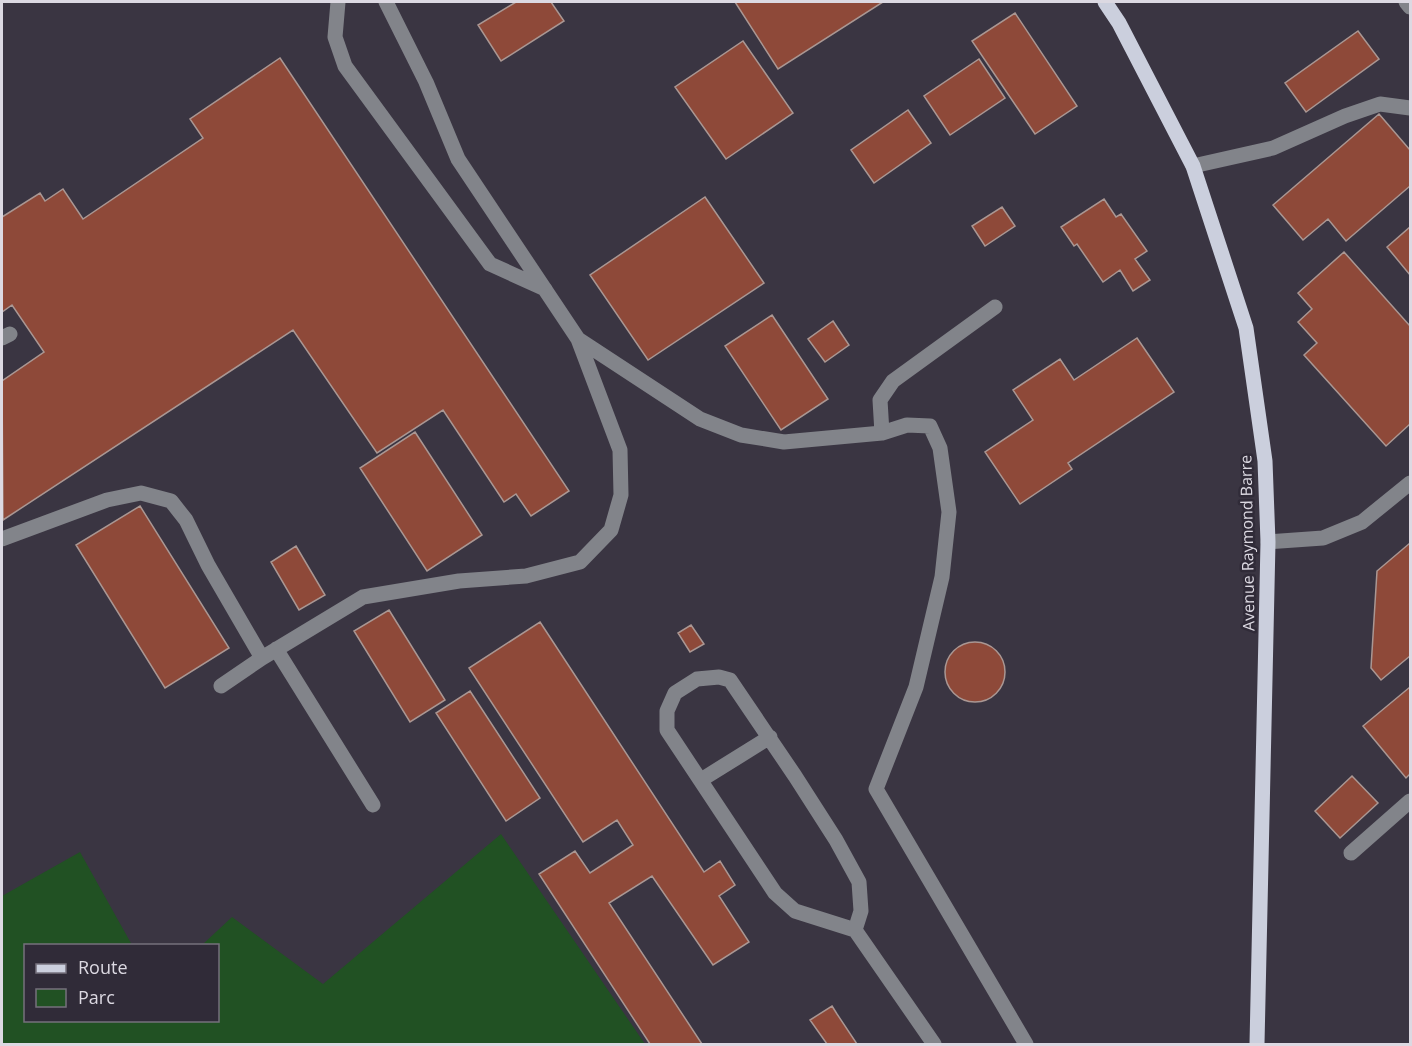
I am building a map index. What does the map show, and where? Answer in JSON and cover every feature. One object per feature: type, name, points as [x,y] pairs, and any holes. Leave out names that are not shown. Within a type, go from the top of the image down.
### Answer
[{"type":"main road","name":"Avenue Raymond Barre","points":[[1105,2],[1119,23],[1193,166],[1246,328],[1265,461],[1268,542],[1257,1044]]},
{"type":"lane","points":[[338,2],[335,37],[345,66],[490,264],[545,289]]},
{"type":"lane","points":[[221,686],[276,649],[363,597],[459,581],[526,576],[580,562],[611,530],[621,495],[620,450],[578,339],[458,159],[426,82],[386,2]]},
{"type":"lane","points":[[1406,2],[1410,7]]},
{"type":"lane","points":[[1193,166],[1273,148],[1346,116],[1380,104],[1410,108]]},
{"type":"lane","points":[[882,433],[880,400],[893,381],[995,307]]},
{"type":"lane","points":[[578,339],[700,419],[741,435],[784,442],[882,433],[907,425],[930,426],[940,448],[949,512],[942,577],[916,687],[876,789],[1026,1044]]},
{"type":"lane","points":[[1268,542],[1323,537],[1362,522],[1410,483]]},
{"type":"lane","points":[[2,539],[107,500],[141,493],[171,501],[186,520],[208,565],[262,658]]},
{"type":"lane","points":[[276,649],[374,805]]},
{"type":"lane","points":[[855,930],[861,911],[859,882],[836,840],[770,737],[730,680],[719,676],[697,679],[675,693],[667,711],[667,730],[775,893],[795,911],[855,930],[934,1044]]},
{"type":"lane","points":[[701,780],[770,737]]},
{"type":"lane","points":[[1350,853],[1410,801]]},
{"type":"green space","points":[[501,834],[645,1044],[2,1044],[2,896],[80,852],[131,944],[24,944],[24,1022],[219,1022],[219,944],[203,944],[232,917],[323,984]]},
{"type":"building","points":[[516,2],[551,2],[564,21],[501,61],[478,25]]},
{"type":"building","points":[[735,2],[883,2],[778,69]]},
{"type":"building","points":[[1015,13],[1077,106],[1035,134],[972,41]]},
{"type":"building","points":[[1358,31],[1379,59],[1306,112],[1285,83]]},
{"type":"building","points":[[743,41],[793,113],[726,159],[675,87]]},
{"type":"building","points":[[280,58],[569,491],[531,516],[516,494],[504,502],[443,410],[377,453],[293,330],[3,520],[2,381],[44,352],[12,305],[2,312],[2,217],[40,193],[45,201],[63,189],[83,219],[203,138],[190,119]]},
{"type":"building","points":[[979,59],[1005,98],[950,135],[924,96]]},
{"type":"building","points":[[908,110],[931,143],[874,183],[851,150]]},
{"type":"building","points":[[1379,114],[1410,150],[1410,186],[1346,241],[1328,219],[1303,240],[1273,205]]},
{"type":"building","points":[[705,197],[764,283],[648,360],[590,275]]},
{"type":"building","points":[[1104,199],[1116,217],[1121,214],[1147,251],[1135,259],[1150,280],[1133,291],[1120,270],[1103,282],[1077,244],[1074,246],[1061,227]]},
{"type":"building","points":[[1002,207],[1015,226],[985,246],[972,226]]},
{"type":"building","points":[[1410,227],[1410,275],[1387,247]]},
{"type":"building","points":[[1344,252],[1410,326],[1410,424],[1386,446],[1304,355],[1317,343],[1298,322],[1312,309],[1298,293]]},
{"type":"building","points":[[772,315],[828,399],[781,430],[725,346]]},
{"type":"building","points":[[833,321],[849,345],[825,362],[808,339]]},
{"type":"building","points":[[1137,338],[1174,392],[1068,463],[1072,469],[1020,504],[985,452],[1033,420],[1013,390],[1060,359],[1074,380]]},
{"type":"building","points":[[415,432],[482,535],[427,571],[360,468]]},
{"type":"building","points":[[140,506],[229,648],[165,688],[76,545]]},
{"type":"building","points":[[1410,543],[1410,656],[1381,680],[1371,668],[1377,571]]},
{"type":"building","points":[[296,546],[325,595],[299,610],[271,562]]},
{"type":"building","points":[[389,610],[445,700],[410,722],[354,631]]},
{"type":"building","points":[[540,622],[704,872],[720,861],[735,885],[719,896],[749,942],[713,965],[652,876],[609,903],[702,1044],[650,1044],[539,874],[575,851],[590,873],[633,845],[617,820],[583,842],[469,668]]},
{"type":"building","points":[[691,625],[704,644],[690,652],[678,633]]},
{"type":"building","points":[[969,642],[981,642],[992,647],[1000,655],[1005,672],[1003,684],[992,697],[981,702],[969,702],[958,697],[950,689],[945,678],[945,666],[950,655],[958,647]]},
{"type":"building","points":[[1410,687],[1410,774],[1406,778],[1363,726]]},
{"type":"building","points":[[470,691],[540,798],[506,821],[436,713]]},
{"type":"building","points":[[1352,776],[1378,803],[1340,838],[1315,811]]},
{"type":"building","points":[[832,1006],[857,1044],[827,1044],[810,1020]]}]
